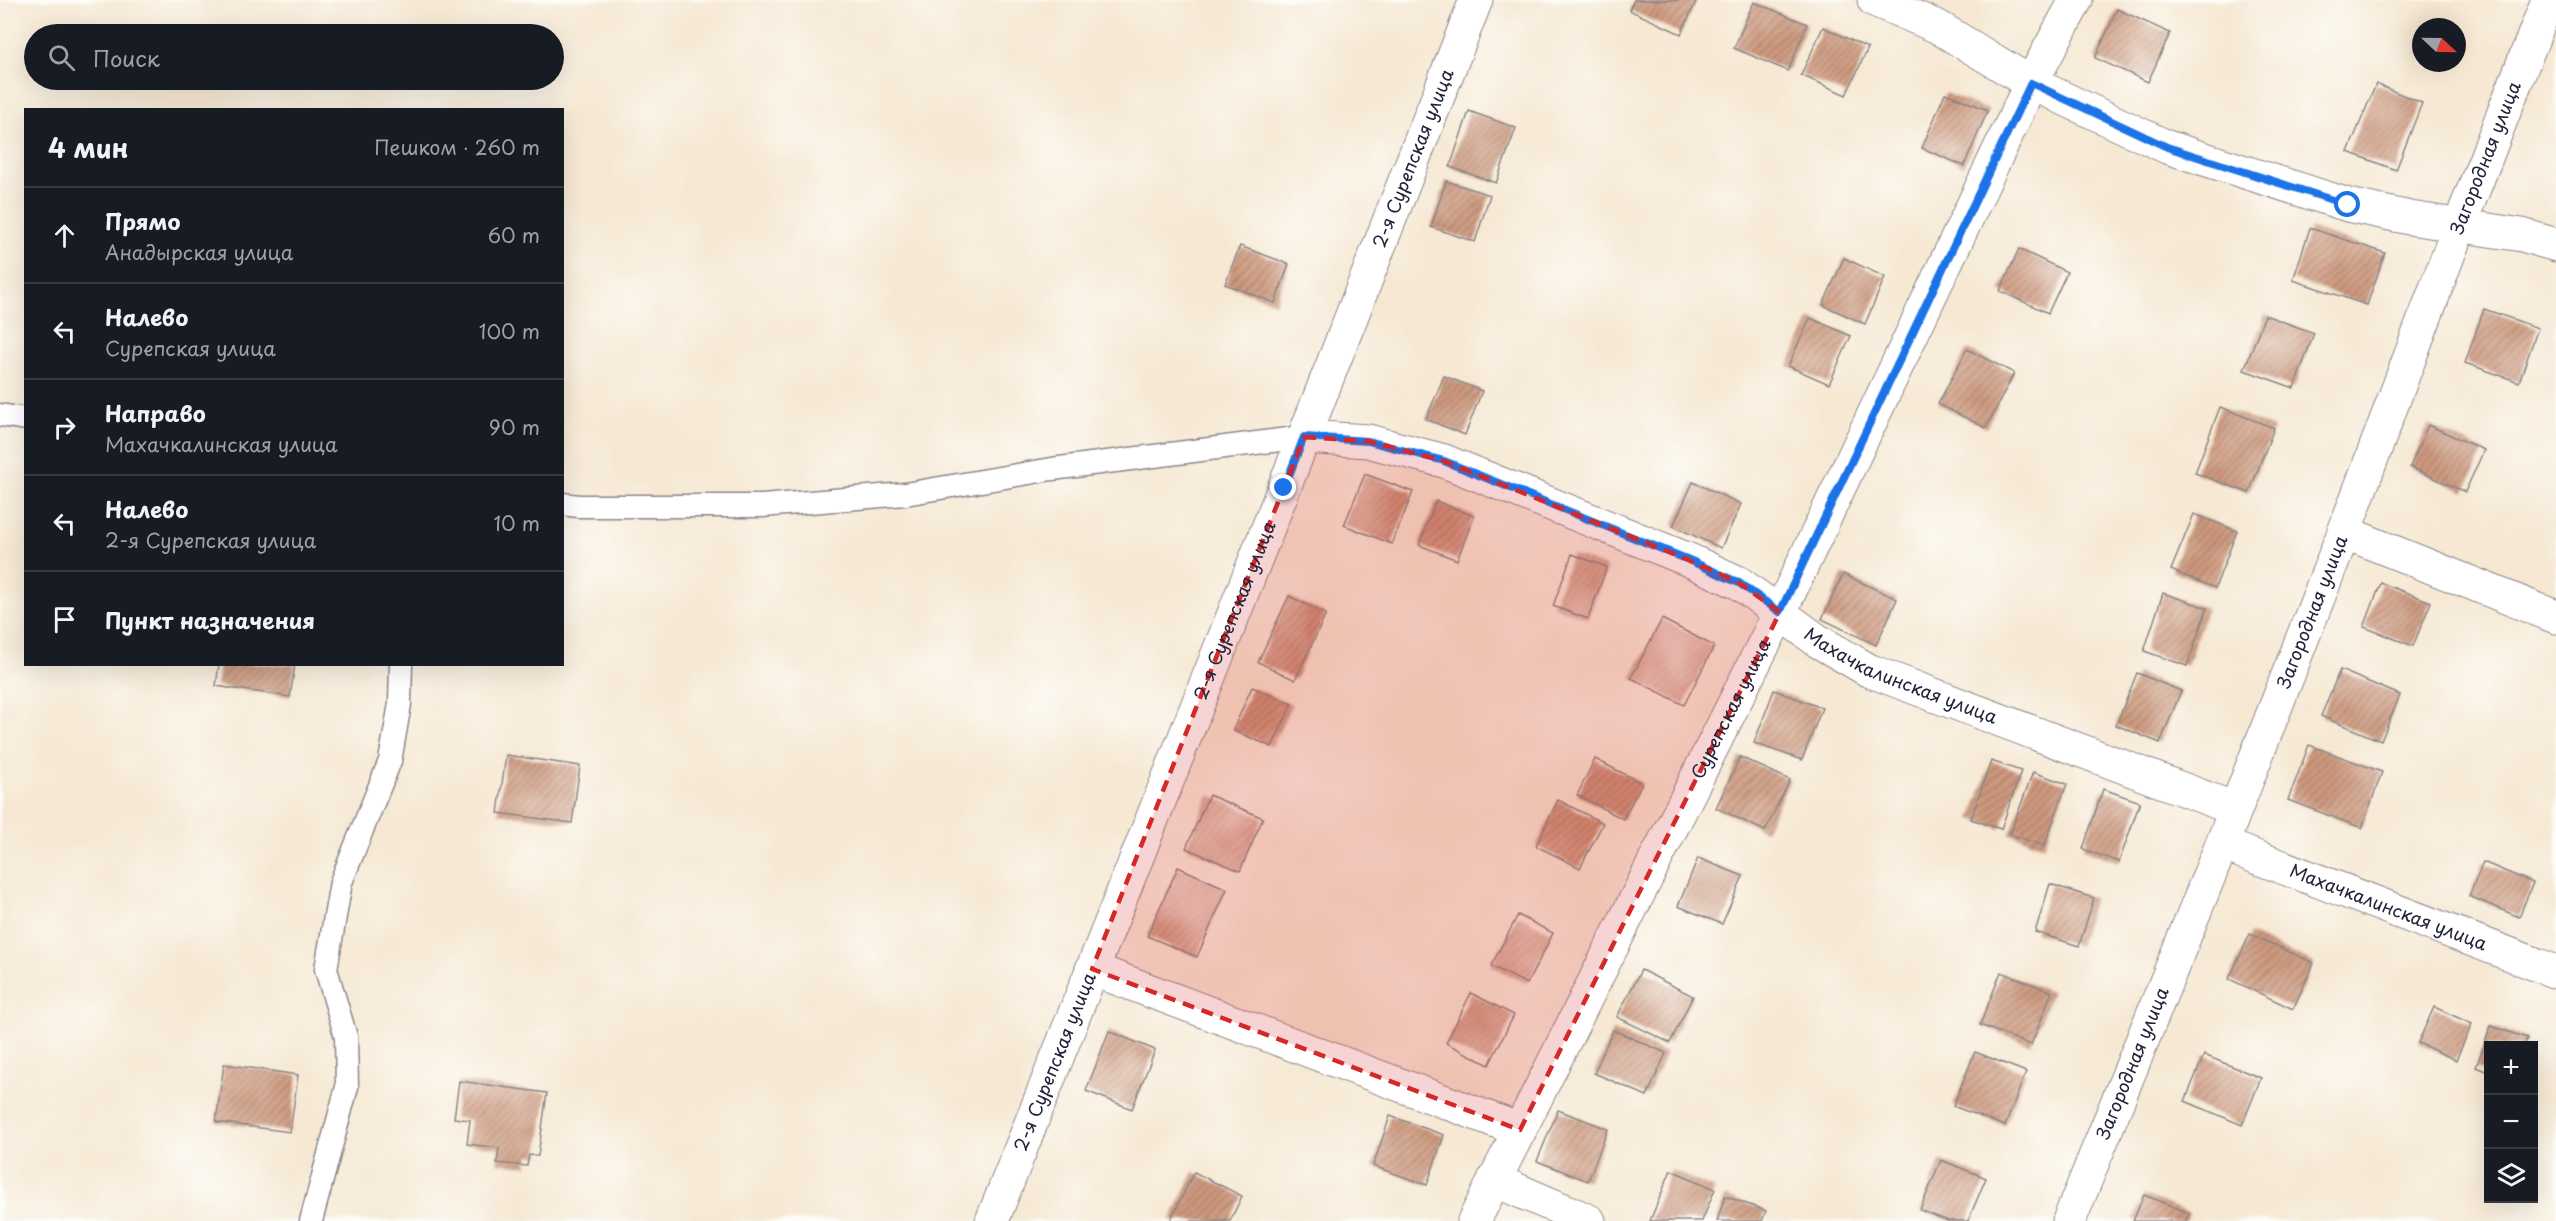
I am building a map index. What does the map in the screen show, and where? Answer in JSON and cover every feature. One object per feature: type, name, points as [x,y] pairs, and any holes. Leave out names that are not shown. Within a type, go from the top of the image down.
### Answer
[{"type":"street","name":"2-я Сурепская улица","points":[[992,1221],[1476,0]]},
{"type":"street","points":[[1874,0],[1938,27],[2031,83],[2167,147],[2348,205],[2410,218],[2522,235],[2556,244]]},
{"type":"street","name":"Сурепская улица","points":[[1474,1221],[1780,612],[2031,83],[2076,0]]},
{"type":"street","name":"Загородная улица","points":[[2069,1221],[2222,844],[2344,532],[2460,224],[2549,12]]},
{"type":"street","name":"Махачкалинская улица","points":[[1304,437],[1368,441],[1444,461],[1689,560],[1739,583],[1818,641],[1868,670],[2235,809]]},
{"type":"street","points":[[2344,532],[2556,617]]},
{"type":"street","name":"Махачкалинская улица","points":[[2222,844],[2556,972]]},
{"type":"street","points":[[1092,969],[1520,1130]]},
{"type":"street","points":[[1494,1180],[1589,1221]]},
{"type":"lane","points":[[0,416],[24,420]]},
{"type":"lane","points":[[564,504],[762,506],[905,494],[1053,469],[1304,437]]},
{"type":"lane","points":[[311,1221],[347,1087],[346,1037],[326,969],[341,882],[390,761],[400,704],[401,666]]},
{"type":"highlighted area","points":[[1304,437],[1368,441],[1444,461],[1689,560],[1739,583],[1780,612],[1520,1130],[1092,969]]},
{"type":"building","points":[[1634,0],[1697,0],[1681,34],[1629,10]]},
{"type":"building","points":[[1754,2],[1807,24],[1788,71],[1734,48]]},
{"type":"building","points":[[2117,9],[2170,33],[2148,82],[2095,58]]},
{"type":"building","points":[[1823,27],[1868,48],[1846,95],[1801,75]]},
{"type":"building","points":[[2376,84],[2422,103],[2396,170],[2348,152]]},
{"type":"building","points":[[1945,93],[1988,110],[1964,166],[1922,148]]},
{"type":"building","points":[[1469,111],[1516,128],[1496,183],[1450,167]]},
{"type":"building","points":[[1446,181],[1490,195],[1475,242],[1431,227]]},
{"type":"building","points":[[2310,228],[2385,253],[2367,305],[2293,280]]},
{"type":"building","points":[[1240,246],[1289,264],[1275,303],[1225,284]]},
{"type":"building","points":[[2019,249],[2067,272],[2048,313],[2000,291]]},
{"type":"building","points":[[1844,258],[1885,277],[1865,324],[1823,305]]},
{"type":"building","points":[[2484,309],[2538,328],[2519,382],[2465,363]]},
{"type":"building","points":[[2265,315],[2314,333],[2294,388],[2244,370]]},
{"type":"building","points":[[1810,318],[1851,336],[1829,384],[1788,366]]},
{"type":"building","points":[[1967,349],[2014,373],[1986,428],[1938,404]]},
{"type":"building","points":[[1444,376],[1482,391],[1465,435],[1426,419]]},
{"type":"building","points":[[2220,407],[2274,428],[2249,493],[2195,473]]},
{"type":"building","points":[[2428,425],[2484,450],[2465,492],[2410,467]]},
{"type":"building","points":[[1365,474],[1413,492],[1392,544],[1344,525]]},
{"type":"building","points":[[1693,482],[1741,504],[1721,548],[1673,526]]},
{"type":"building","points":[[1436,501],[1474,516],[1457,560],[1419,545]]},
{"type":"building","points":[[2194,514],[2237,531],[2215,588],[2171,570]]},
{"type":"building","points":[[1572,554],[1607,567],[1588,619],[1553,606]]},
{"type":"building","points":[[1843,574],[1897,599],[1876,645],[1822,619]]},
{"type":"building","points":[[2381,583],[2431,602],[2413,646],[2364,627]]},
{"type":"building","points":[[2163,593],[2207,608],[2187,666],[2144,651]]},
{"type":"building","points":[[1289,596],[1326,614],[1295,680],[1258,662]]},
{"type":"building","points":[[1662,619],[1714,646],[1684,705],[1631,678]]},
{"type":"building","points":[[219,666],[295,666],[290,697],[216,686]]},
{"type":"building","points":[[2340,670],[2400,695],[2381,741],[2321,716]]},
{"type":"building","points":[[2137,673],[2181,691],[2160,743],[2116,725]]},
{"type":"building","points":[[1252,687],[1292,704],[1272,747],[1233,730]]},
{"type":"building","points":[[1774,690],[1822,708],[1802,760],[1754,743]]},
{"type":"building","points":[[2309,745],[2382,772],[2362,828],[2288,800]]},
{"type":"building","points":[[506,755],[580,766],[572,823],[498,813]]},
{"type":"building","points":[[1740,757],[1790,780],[1765,831],[1716,808]]},
{"type":"building","points":[[1595,759],[1642,783],[1623,819],[1577,795]]},
{"type":"building","points":[[1991,761],[2021,771],[2001,829],[1971,819]]},
{"type":"building","points":[[2033,772],[2067,784],[2044,846],[2010,834]]},
{"type":"building","points":[[2103,789],[2140,802],[2119,862],[2083,849]]},
{"type":"building","points":[[1209,795],[1263,818],[1240,871],[1186,848]]},
{"type":"building","points":[[1558,800],[1603,823],[1580,868],[1536,846]]},
{"type":"building","points":[[1698,858],[1743,876],[1722,924],[1678,906]]},
{"type":"building","points":[[2483,862],[2533,883],[2519,917],[2469,896]]},
{"type":"building","points":[[1178,867],[1227,889],[1197,957],[1147,936]]},
{"type":"building","points":[[2050,884],[2094,898],[2079,946],[2035,932]]},
{"type":"building","points":[[1518,915],[1553,933],[1527,984],[1491,966]]},
{"type":"building","points":[[2250,934],[2314,963],[2293,1009],[2229,979]]},
{"type":"building","points":[[1641,970],[1693,996],[1670,1043],[1617,1017]]},
{"type":"building","points":[[2001,972],[2052,992],[2031,1045],[1980,1025]]},
{"type":"building","points":[[1471,993],[1514,1015],[1489,1065],[1446,1043]]},
{"type":"building","points":[[2434,1007],[2472,1024],[2456,1060],[2418,1043]]},
{"type":"building","points":[[2491,1026],[2527,1038],[2526,1041],[2486,1041]]},
{"type":"building","points":[[1613,1030],[1666,1053],[1647,1096],[1594,1073]]},
{"type":"building","points":[[1109,1031],[1155,1050],[1132,1109],[1086,1091]]},
{"type":"building","points":[[2484,1045],[2484,1070],[2476,1067]]},
{"type":"building","points":[[1975,1052],[2026,1072],[2005,1126],[1953,1106]]},
{"type":"building","points":[[2204,1055],[2261,1078],[2242,1125],[2185,1101]]},
{"type":"building","points":[[224,1064],[298,1075],[290,1132],[216,1122]]},
{"type":"building","points":[[459,1081],[547,1093],[538,1156],[529,1155],[527,1166],[497,1163],[499,1148],[467,1144],[470,1120],[454,1118]]},
{"type":"building","points":[[1558,1110],[1608,1129],[1588,1181],[1537,1161]]},
{"type":"building","points":[[1390,1116],[1444,1135],[1427,1185],[1373,1166]]},
{"type":"building","points":[[1941,1160],[1986,1178],[1968,1221],[1948,1221],[1920,1210]]},
{"type":"building","points":[[1671,1170],[1715,1189],[1702,1221],[1650,1221]]},
{"type":"building","points":[[1194,1172],[1242,1196],[1230,1221],[1170,1221]]},
{"type":"building","points":[[2144,1195],[2189,1213],[2186,1221],[2133,1221]]},
{"type":"building","points":[[1725,1196],[1766,1211],[1762,1221],[1717,1221]]},
{"type":"route","points":[[1284,488],[1304,437],[1368,441],[1444,461],[1689,560],[1739,583],[1780,612],[2031,83],[2167,147],[2348,205]]}]
